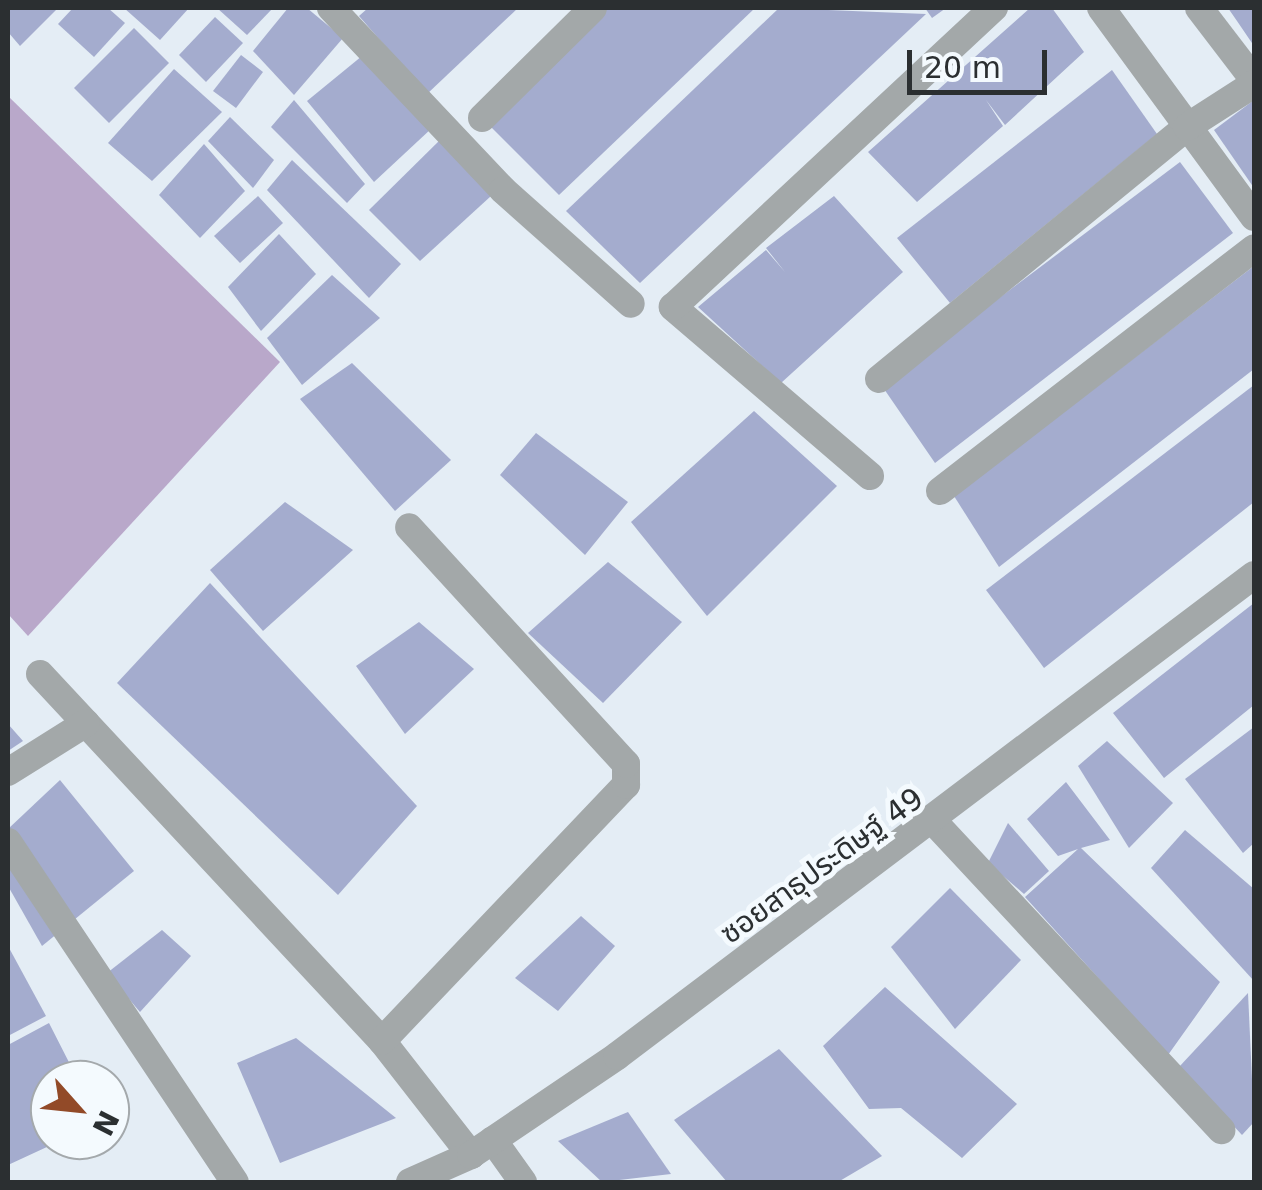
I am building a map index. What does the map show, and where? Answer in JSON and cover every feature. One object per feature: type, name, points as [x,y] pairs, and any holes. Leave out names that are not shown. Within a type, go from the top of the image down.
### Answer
[{"type":"street","points":[[330,8],[503,190],[631,304]]},
{"type":"street","points":[[482,118],[593,8]]},
{"type":"street","points":[[870,476],[672,307],[994,8]]},
{"type":"street","points":[[1101,8],[1254,218]]},
{"type":"street","points":[[879,379],[1187,127],[1254,82],[1198,8]]},
{"type":"street","points":[[940,491],[1254,248]]},
{"type":"street","points":[[382,1041],[626,785],[626,764],[409,527]]},
{"type":"street","name":"ซอยสาธุประดิษฐ์ 49","points":[[410,1182],[482,1147],[935,823],[1254,575]]},
{"type":"street","points":[[40,674],[482,1147],[523,1182]]},
{"type":"street","points":[[8,772],[86,723]]},
{"type":"street","points":[[935,823],[1221,1130]]},
{"type":"street","points":[[8,842],[235,1182]]},
{"type":"shaded area","points":[[8,96],[280,362],[28,636],[8,614]]},
{"type":"building","points":[[8,8],[58,8],[20,46],[8,32]]},
{"type":"building","points":[[73,8],[108,8],[125,23],[94,57],[58,24]]},
{"type":"building","points":[[124,8],[189,8],[160,40]]},
{"type":"building","points":[[217,8],[273,8],[247,35]]},
{"type":"building","points":[[288,8],[307,8],[343,38],[294,95],[253,51]]},
{"type":"building","points":[[368,8],[518,8],[427,94],[359,16]]},
{"type":"building","points":[[607,8],[755,8],[559,195],[482,118]]},
{"type":"building","points":[[779,8],[926,14],[640,283],[566,211]]},
{"type":"building","points":[[925,8],[946,8],[932,18]]},
{"type":"building","points":[[1030,8],[1052,8],[1084,52],[1005,125],[986,100],[1003,126],[917,202],[868,152]]},
{"type":"building","points":[[1228,8],[1254,8],[1254,46],[1237,21]]},
{"type":"building","points":[[215,17],[243,43],[206,82],[179,55]]},
{"type":"building","points":[[134,28],[169,63],[109,123],[74,88]]},
{"type":"building","points":[[241,55],[263,72],[236,108],[213,91]]},
{"type":"building","points":[[362,56],[432,128],[374,182],[307,101]]},
{"type":"building","points":[[174,69],[222,112],[152,181],[108,143]]},
{"type":"building","points":[[1112,70],[1157,134],[950,303],[897,238]]},
{"type":"building","points":[[294,100],[365,184],[347,203],[271,127]]},
{"type":"building","points":[[1254,100],[1254,188],[1214,130]]},
{"type":"building","points":[[230,117],[274,160],[253,188],[208,141]]},
{"type":"building","points":[[442,138],[491,196],[420,261],[369,210]]},
{"type":"building","points":[[204,144],[245,191],[200,238],[159,195]]},
{"type":"building","points":[[292,160],[401,264],[369,298],[267,190]]},
{"type":"building","points":[[1180,162],[1233,233],[935,463],[882,386]]},
{"type":"building","points":[[258,196],[283,223],[240,263],[214,236]]},
{"type":"building","points":[[834,196],[903,272],[781,383],[698,307],[766,250],[785,272],[766,248]]},
{"type":"building","points":[[279,234],[316,274],[261,331],[228,287]]},
{"type":"building","points":[[1254,266],[1254,369],[999,567],[954,496]]},
{"type":"building","points":[[332,275],[380,318],[302,385],[267,338]]},
{"type":"building","points":[[352,363],[451,460],[395,511],[300,399]]},
{"type":"building","points":[[1254,385],[1254,502],[1044,668],[986,590]]},
{"type":"building","points":[[754,411],[837,486],[707,616],[631,522]]},
{"type":"building","points":[[536,433],[628,502],[585,555],[500,475]]},
{"type":"building","points":[[285,502],[353,550],[263,631],[210,570]]},
{"type":"building","points":[[608,562],[682,622],[603,703],[528,633]]},
{"type":"building","points":[[210,583],[417,806],[338,895],[117,683]]},
{"type":"building","points":[[1254,603],[1254,705],[1164,778],[1113,713]]},
{"type":"building","points":[[419,622],[474,669],[405,734],[356,666]]},
{"type":"building","points":[[8,724],[23,741],[8,751]]},
{"type":"building","points":[[1254,727],[1254,843],[1243,853],[1185,779]]},
{"type":"building","points":[[1107,741],[1173,803],[1129,848],[1078,766]]},
{"type":"building","points":[[60,780],[134,871],[42,946],[8,886],[8,829]]},
{"type":"building","points":[[1066,782],[1110,840],[1081,848],[1220,982],[1168,1055],[1025,897],[1078,849],[1058,856],[1027,819]]},
{"type":"building","points":[[1008,823],[1049,871],[1024,894],[988,863]]},
{"type":"building","points":[[1185,830],[1254,889],[1254,981],[1151,868]]},
{"type":"building","points":[[950,888],[1021,960],[955,1029],[891,947]]},
{"type":"building","points":[[581,916],[615,946],[558,1011],[515,978]]},
{"type":"building","points":[[162,930],[191,956],[140,1012],[107,973]]},
{"type":"building","points":[[8,946],[46,1016],[8,1036]]},
{"type":"building","points":[[885,987],[1017,1104],[962,1158],[901,1108],[869,1109],[823,1046]]},
{"type":"building","points":[[1248,993],[1254,1122],[1242,1135],[1179,1067]]},
{"type":"building","points":[[49,1023],[68,1060],[30,1060],[30,1155],[8,1165],[8,1045]]},
{"type":"building","points":[[296,1038],[396,1118],[280,1163],[237,1063]]},
{"type":"building","points":[[779,1049],[882,1156],[838,1182],[727,1182],[674,1120]]},
{"type":"building","points":[[628,1112],[671,1174],[602,1182],[558,1141]]}]
